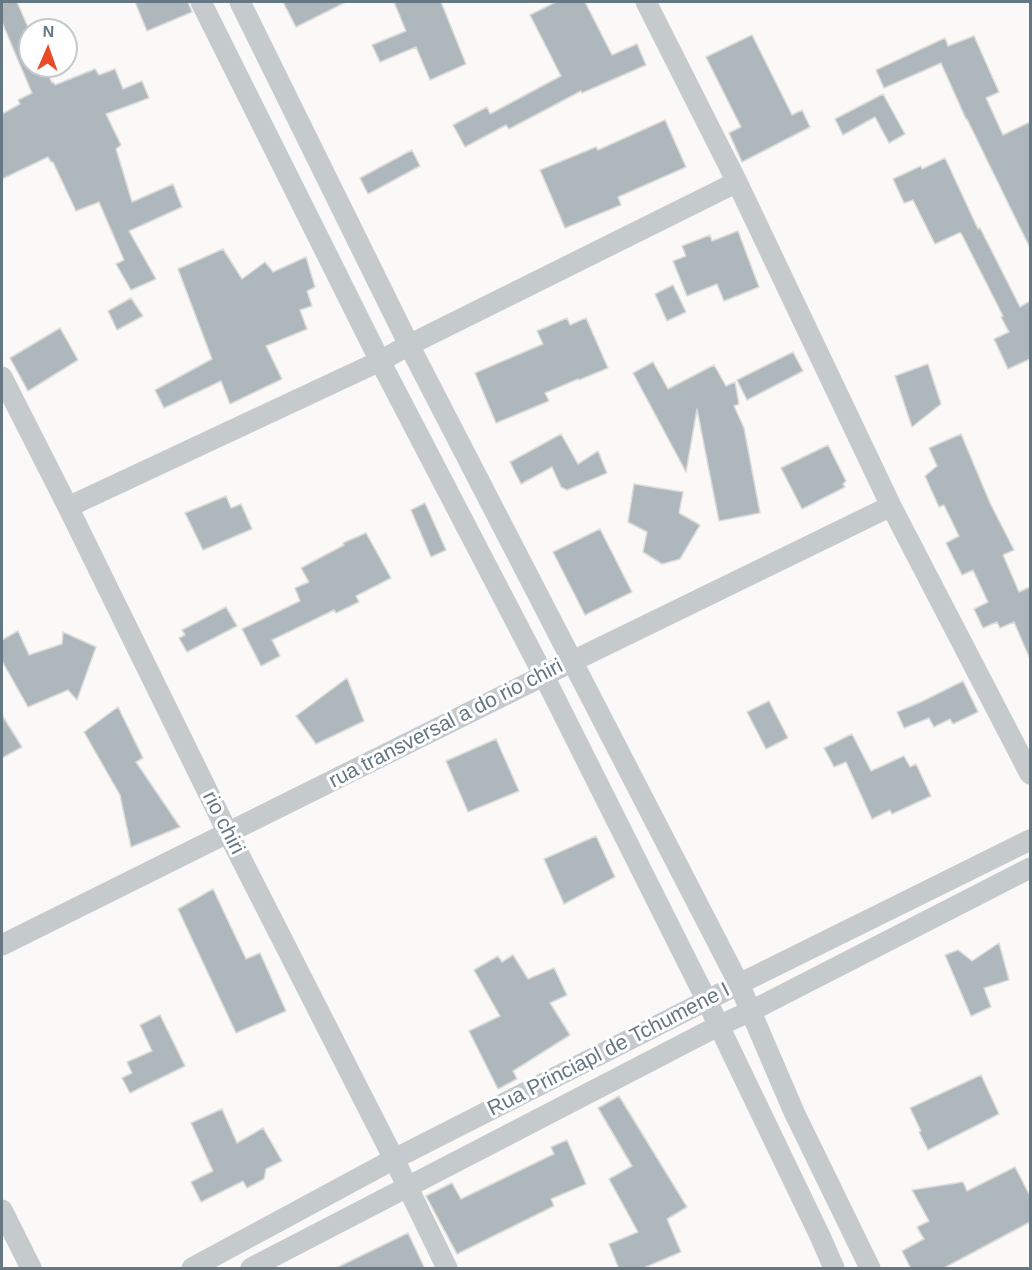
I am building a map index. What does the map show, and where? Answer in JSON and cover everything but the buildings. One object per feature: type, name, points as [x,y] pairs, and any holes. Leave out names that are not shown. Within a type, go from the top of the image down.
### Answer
[{"type":"street","points":[[201,2],[380,361],[544,676],[707,1001],[834,1269]]},
{"type":"street","points":[[240,2],[409,345],[739,984],[794,1112],[870,1269]]},
{"type":"street","points":[[649,3],[891,506],[1030,774]]},
{"type":"street","points":[[68,507],[380,361],[737,182]]},
{"type":"street","name":"rio chiri","points":[[2,377],[447,1269]]},
{"type":"street","name":"rua transversal a do rio chiri","points":[[2,945],[573,661],[891,506]]},
{"type":"street","name":"Rua Princiapl de Tchumene I","points":[[192,1269],[394,1159],[1030,840]]},
{"type":"street","name":"Rua Princiapl de Tchumene I","points":[[251,1269],[718,1026],[1030,868]]},
{"type":"street","points":[[2,1210],[31,1269]]}]
